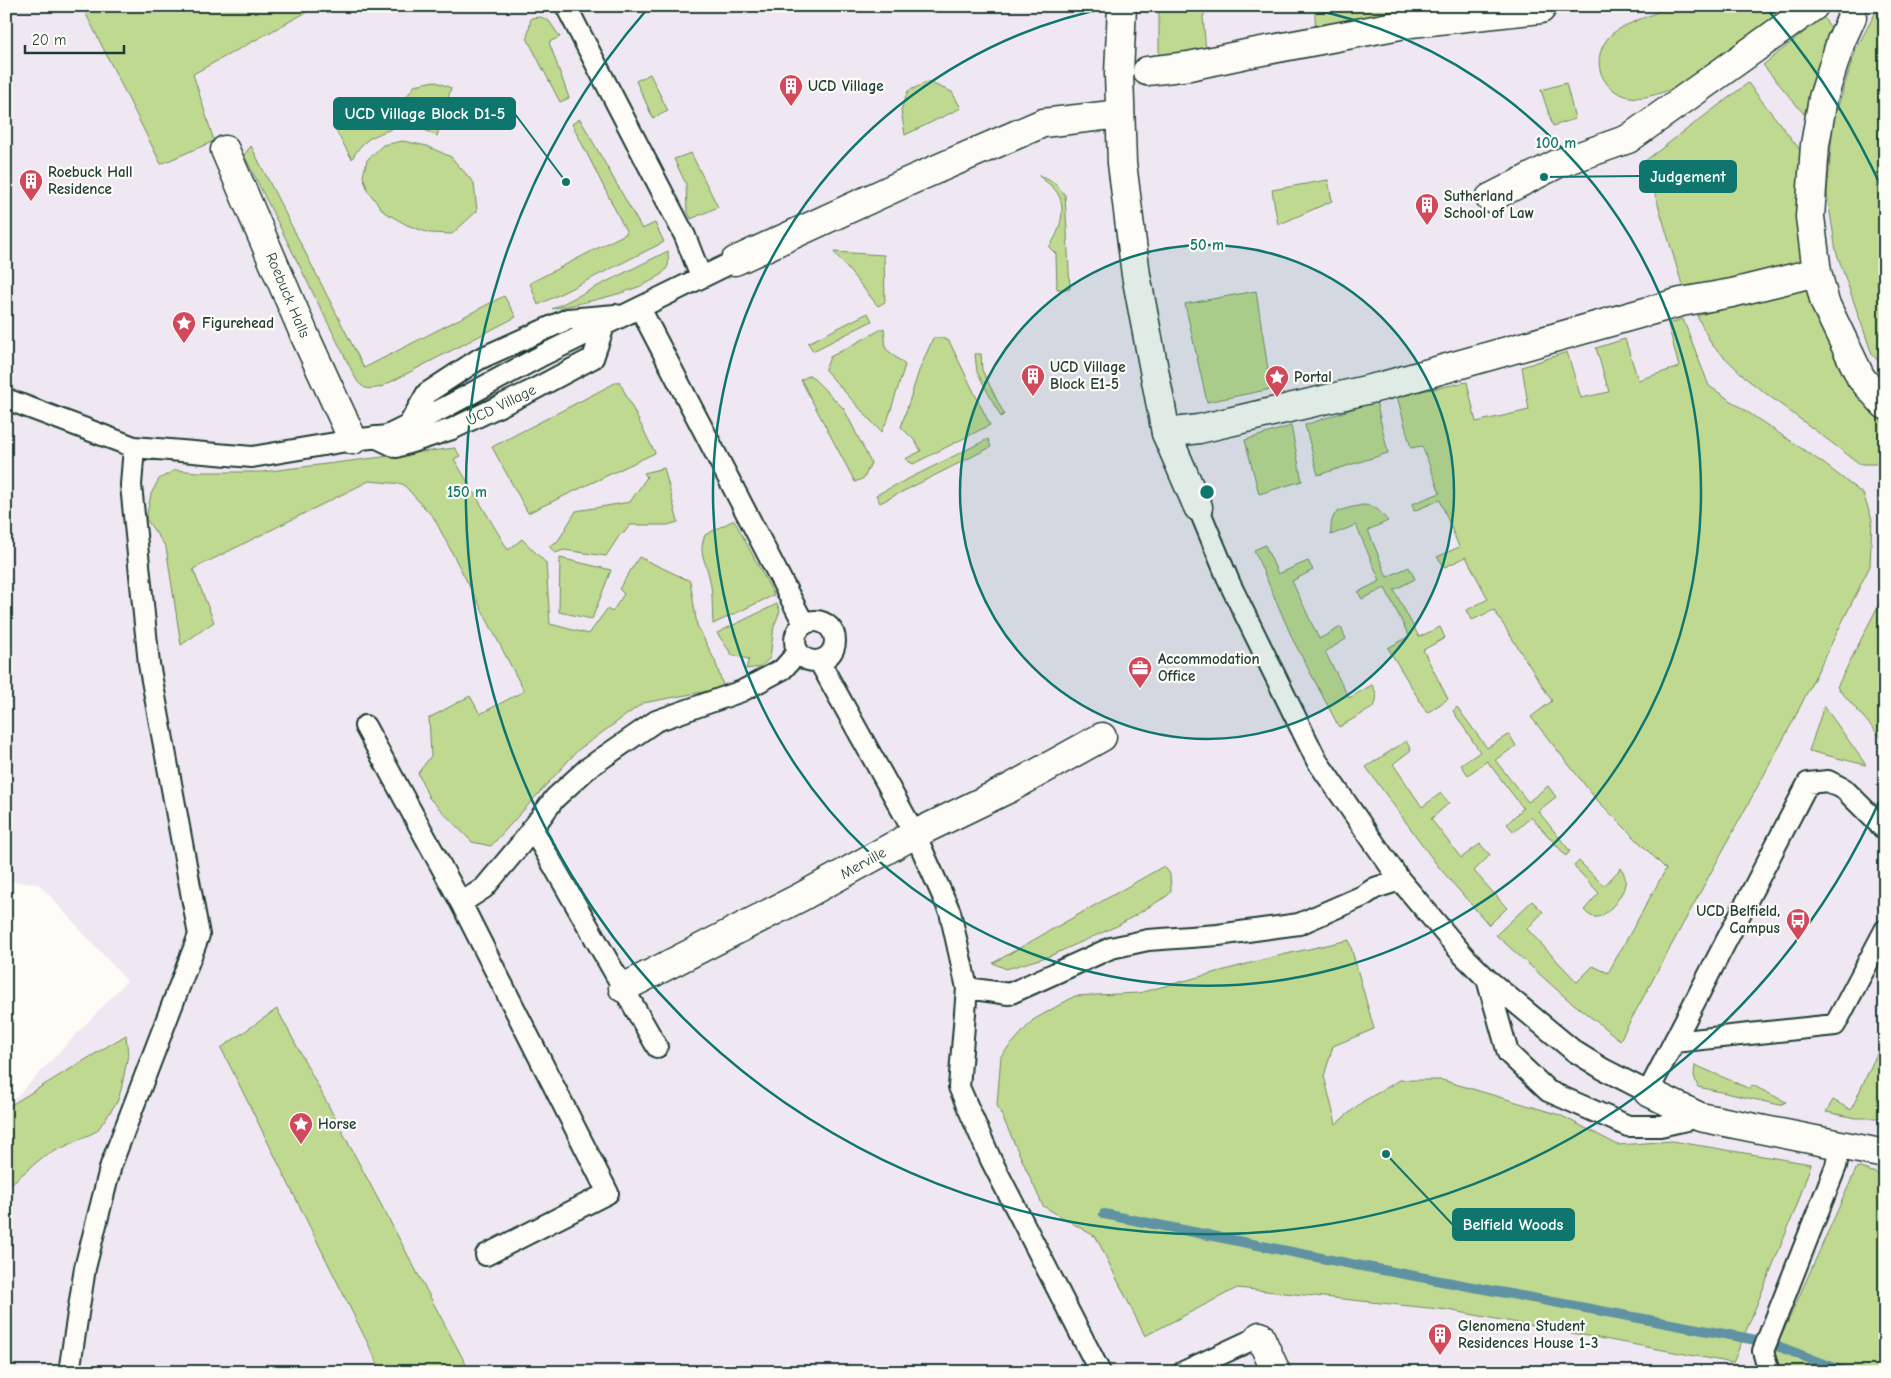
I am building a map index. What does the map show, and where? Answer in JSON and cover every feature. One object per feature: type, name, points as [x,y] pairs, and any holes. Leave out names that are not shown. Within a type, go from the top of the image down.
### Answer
[{"type":"street","points":[[1122,6],[1120,114],[1122,163],[1136,275],[1166,433],[1198,506]]},
{"type":"street","points":[[1490,198],[1557,164],[1628,139],[1814,6]]},
{"type":"street","points":[[1850,6],[1852,17],[1841,42],[1823,98],[1815,145],[1810,217],[1817,272],[1825,303],[1861,378],[1885,405]]},
{"type":"street","points":[[1148,71],[1189,66],[1411,23],[1541,9]]},
{"type":"street","name":"UCD Village","points":[[735,261],[907,182],[1043,123],[1120,114]]},
{"type":"street","name":"Roebuck Halls","points":[[225,150],[305,336],[364,438]]},
{"type":"street","points":[[1166,433],[1199,428],[1383,386],[1681,302],[1732,293],[1817,272]]},
{"type":"street","name":"Merville","points":[[623,988],[801,896],[915,834],[1010,788],[1102,737]]},
{"type":"street","points":[[1648,1092],[1700,1117],[1885,1154]]},
{"type":"street","points":[[1260,1336],[1276,1372]]},
{"type":"lane","points":[[566,6],[685,236],[701,277]]},
{"type":"lane","name":"UCD Village","points":[[364,438],[387,436],[408,426],[543,355],[735,261]]},
{"type":"lane","points":[[633,311],[804,624]]},
{"type":"lane","name":"UCD Village","points":[[408,426],[427,393],[479,359],[568,319],[633,311]]},
{"type":"lane","name":"UCD Village","points":[[364,438],[396,448],[452,429],[593,358],[604,326]]},
{"type":"lane","points":[[6,399],[134,448],[252,457],[364,438]]},
{"type":"lane","points":[[69,1372],[86,1268],[111,1165],[199,935],[148,664],[131,485],[134,448]]},
{"type":"lane","points":[[1198,506],[1230,584],[1317,761],[1400,880],[1464,956],[1487,979],[1574,1051],[1603,1070],[1648,1092],[1808,783],[1828,780],[1844,789],[1885,830]]},
{"type":"lane","points":[[818,621],[824,623],[834,632],[833,650],[825,659],[819,661],[808,660],[798,652],[795,640],[800,628],[804,624],[818,621]]},
{"type":"lane","points":[[461,903],[484,888],[555,798],[588,768],[656,721],[742,691],[783,669],[798,652]]},
{"type":"lane","points":[[819,661],[825,675],[915,834],[950,912],[967,988],[959,1087],[991,1160],[1100,1372]]},
{"type":"lane","points":[[365,726],[461,903],[608,1194],[486,1254]]},
{"type":"lane","points":[[532,828],[657,1047]]},
{"type":"lane","points":[[967,988],[1009,994],[1111,948],[1148,940],[1218,935],[1299,924],[1363,896],[1375,888],[1400,880]]},
{"type":"lane","points":[[1674,1042],[1836,1025],[1885,930]]},
{"type":"lane","points":[[1487,979],[1508,1053],[1548,1091],[1628,1126],[1660,1126],[1700,1117]]},
{"type":"lane","points":[[1769,1372],[1763,1351],[1832,1175],[1840,1146]]},
{"type":"lane","points":[[1183,1372],[1260,1336]]},
{"type":"shaded area","points":[[6,6],[1885,6],[1885,1372],[6,1372],[6,1108],[127,981],[39,884],[6,881]]},
{"type":"green space","points":[[82,6],[318,6],[193,74],[214,141],[161,164]]},
{"type":"green space","points":[[1159,6],[1208,6],[1203,17],[1206,52],[1159,58]]},
{"type":"green space","points":[[1314,6],[1477,6],[1316,28]]},
{"type":"green space","points":[[1672,6],[1794,6],[1680,85],[1645,97],[1632,97],[1612,89],[1600,71],[1599,60],[1608,38],[1628,24]]},
{"type":"green space","points":[[1879,6],[1885,6],[1885,369],[1872,354],[1836,251],[1827,193],[1833,122],[1856,49]]},
{"type":"green space","points":[[541,17],[549,21],[560,37],[549,42],[569,98],[560,102],[527,38],[531,18]]},
{"type":"green space","points":[[1823,17],[1834,32],[1804,114],[1763,65]]},
{"type":"green space","points":[[650,74],[668,111],[653,118],[636,81]]},
{"type":"green space","points":[[434,81],[451,88],[437,136],[415,122],[409,113],[405,99],[415,85]]},
{"type":"green space","points":[[928,82],[952,92],[961,108],[905,135],[901,110],[908,91]]},
{"type":"green space","points":[[1566,83],[1575,119],[1553,126],[1541,90]]},
{"type":"green space","points":[[1748,83],[1801,151],[1805,263],[1686,290],[1681,281],[1645,161]]},
{"type":"green space","points":[[378,104],[392,129],[364,143],[352,159],[333,126]]},
{"type":"green space","points":[[580,119],[642,229],[655,223],[664,242],[538,305],[530,283],[627,233],[572,124]]},
{"type":"green space","points":[[403,141],[427,146],[451,157],[474,183],[477,211],[452,234],[429,233],[407,225],[384,212],[368,191],[363,176],[367,160],[383,145]]},
{"type":"green space","points":[[251,146],[364,368],[504,296],[516,317],[381,387],[365,388],[357,381],[244,155]]},
{"type":"green space","points":[[691,153],[718,207],[691,219],[687,210],[686,184],[674,159]]},
{"type":"green space","points":[[1038,175],[1055,183],[1065,195],[1070,289],[1057,289],[1056,254],[1049,247],[1059,227],[1062,204],[1060,197],[1054,189]]},
{"type":"green space","points":[[1328,180],[1332,201],[1278,225],[1272,190]]},
{"type":"green space","points":[[668,251],[668,266],[661,275],[649,282],[615,295],[552,309]]},
{"type":"green space","points":[[834,252],[884,255],[885,302],[878,306]]},
{"type":"green space","points":[[1809,283],[1849,382],[1885,426],[1885,460],[1878,464],[1860,464],[1748,380],[1712,345],[1697,316]]},
{"type":"green space","points":[[1256,291],[1271,389],[1207,402],[1185,304]]},
{"type":"green space","points":[[868,313],[872,321],[813,351],[808,343]]},
{"type":"green space","points":[[1683,319],[1709,386],[1823,463],[1863,494],[1872,519],[1870,566],[1791,725],[1620,1040],[1565,997],[1496,935],[1532,901],[1543,912],[1527,929],[1577,982],[1593,966],[1608,973],[1666,869],[1596,799],[1531,717],[1552,701],[1494,610],[1472,620],[1467,610],[1488,599],[1466,557],[1445,567],[1437,557],[1459,547],[1440,500],[1414,511],[1412,504],[1440,493],[1422,446],[1411,448],[1397,396],[1467,382],[1476,422],[1529,410],[1522,367],[1567,352],[1581,398],[1609,392],[1596,348],[1625,339],[1638,380],[1679,367],[1668,324]]},
{"type":"green space","points":[[884,328],[886,349],[905,365],[888,419],[881,432],[825,370],[830,357]]},
{"type":"green space","points":[[933,338],[942,338],[949,341],[990,425],[913,464],[905,459],[921,451],[915,441],[901,427],[919,371]]},
{"type":"green space","points":[[975,354],[981,354],[982,370],[1004,414],[1001,417],[977,372]]},
{"type":"green space","points":[[810,375],[844,409],[871,463],[864,478],[855,482],[801,380]]},
{"type":"green space","points":[[619,381],[655,453],[528,513],[492,447]]},
{"type":"green space","points":[[1376,401],[1388,453],[1318,475],[1305,425]]},
{"type":"green space","points":[[1291,426],[1302,481],[1259,494],[1245,440]]},
{"type":"green space","points":[[988,439],[991,447],[880,503],[876,495]]},
{"type":"green space","points":[[455,448],[460,456],[454,459],[508,550],[522,539],[546,563],[550,624],[589,634],[607,609],[612,612],[624,594],[619,589],[639,557],[690,581],[697,625],[715,661],[724,688],[643,703],[578,750],[491,846],[472,842],[429,798],[418,773],[431,756],[429,718],[470,696],[480,714],[524,691],[434,518],[403,484],[369,481],[193,569],[214,622],[181,645],[166,547],[146,519],[151,494],[159,479],[175,470],[262,472]]},
{"type":"green space","points":[[664,468],[678,522],[668,525],[630,525],[624,533],[621,533],[606,556],[564,550],[555,553],[549,546],[558,541],[576,511],[630,502],[647,477],[644,473]]},
{"type":"green space","points":[[1362,505],[1374,507],[1388,521],[1368,530],[1387,577],[1409,567],[1415,579],[1394,590],[1419,637],[1440,627],[1445,638],[1423,650],[1448,699],[1427,713],[1388,648],[1409,636],[1385,588],[1362,599],[1358,592],[1380,581],[1356,525],[1331,535],[1334,515],[1342,510]]},
{"type":"green space","points":[[734,520],[774,595],[713,624],[711,588],[703,556],[703,541],[705,535]]},
{"type":"green space","points":[[1265,545],[1278,574],[1308,561],[1313,570],[1292,581],[1319,639],[1341,627],[1346,639],[1325,652],[1349,698],[1372,685],[1375,691],[1374,707],[1339,727],[1293,640],[1254,550]]},
{"type":"green space","points":[[560,558],[611,570],[592,619],[559,612]]},
{"type":"green space","points":[[1885,592],[1885,742],[1837,687]]},
{"type":"green space","points":[[777,604],[780,611],[774,626],[770,658],[760,667],[746,669],[749,659],[732,655],[717,633]]},
{"type":"green space","points":[[1824,706],[1866,765],[1809,751]]},
{"type":"green space","points":[[1457,707],[1487,748],[1509,734],[1516,746],[1495,760],[1528,802],[1548,786],[1556,797],[1538,811],[1570,851],[1566,856],[1531,817],[1514,832],[1507,824],[1523,808],[1487,761],[1468,775],[1461,765],[1480,752],[1453,711]]},
{"type":"green space","points":[[1406,741],[1411,750],[1393,764],[1422,807],[1441,793],[1449,803],[1431,819],[1461,858],[1480,844],[1490,855],[1474,871],[1507,908],[1489,925],[1437,865],[1366,767]]},
{"type":"green space","points":[[1579,861],[1604,886],[1621,868],[1624,874],[1625,884],[1621,894],[1608,911],[1598,917],[1591,916],[1584,910],[1599,893],[1574,866]]},
{"type":"green space","points":[[1164,866],[1170,874],[1171,891],[1167,896],[1119,925],[1050,956],[1006,969],[993,963]]},
{"type":"green space","points":[[1349,940],[1374,1029],[1333,1046],[1324,1076],[1336,1124],[1362,1102],[1400,1080],[1442,1080],[1560,1115],[1618,1145],[1672,1141],[1811,1164],[1796,1208],[1733,1363],[1448,1310],[1237,1288],[1145,1336],[1096,1237],[1043,1206],[997,1105],[1001,1056],[1033,1020],[1075,996],[1139,993],[1273,957]]},
{"type":"green space","points":[[277,1009],[470,1372],[382,1372],[221,1048]]},
{"type":"green space","points":[[126,1035],[128,1055],[121,1090],[117,1102],[97,1131],[43,1157],[6,1188],[6,1108]]},
{"type":"green space","points":[[1885,1036],[1885,1118],[1856,1118],[1826,1112],[1833,1100],[1851,1110]]},
{"type":"green space","points":[[1695,1065],[1750,1089],[1752,1085],[1786,1102],[1780,1105],[1698,1087],[1694,1076]]},
{"type":"green space","points":[[1857,1167],[1885,1176],[1885,1372],[1779,1372],[1772,1357]]},
{"type":"waterway","points":[[1104,1214],[1356,1265],[1767,1342],[1845,1372]]},
{"type":"place","name":"UCD Village","points":[[791,107]]},
{"type":"place","name":"Judgement","points":[[1544,177]]},
{"type":"place","name":"UCD Village Block D1-5","points":[[566,182]]},
{"type":"place","name":"Roebuck Hall Residence","points":[[31,202]]},
{"type":"place","name":"Sutherland School of Law","points":[[1427,226]]},
{"type":"place","name":"Figurehead","points":[[184,344]]},
{"type":"place","name":"UCD Village Block E1-5","points":[[1033,397]]},
{"type":"place","name":"Portal","points":[[1277,398]]},
{"type":"place","name":"Accommodation Office","points":[[1140,689]]},
{"type":"place","name":"UCD Belfield, Campus","points":[[1798,941]]},
{"type":"place","name":"Horse","points":[[301,1145]]},
{"type":"place","name":"Belfield Woods","points":[[1386,1154]]},
{"type":"place","name":"Glenomena Student Residences House 1-3","points":[[1440,1356]]}]
